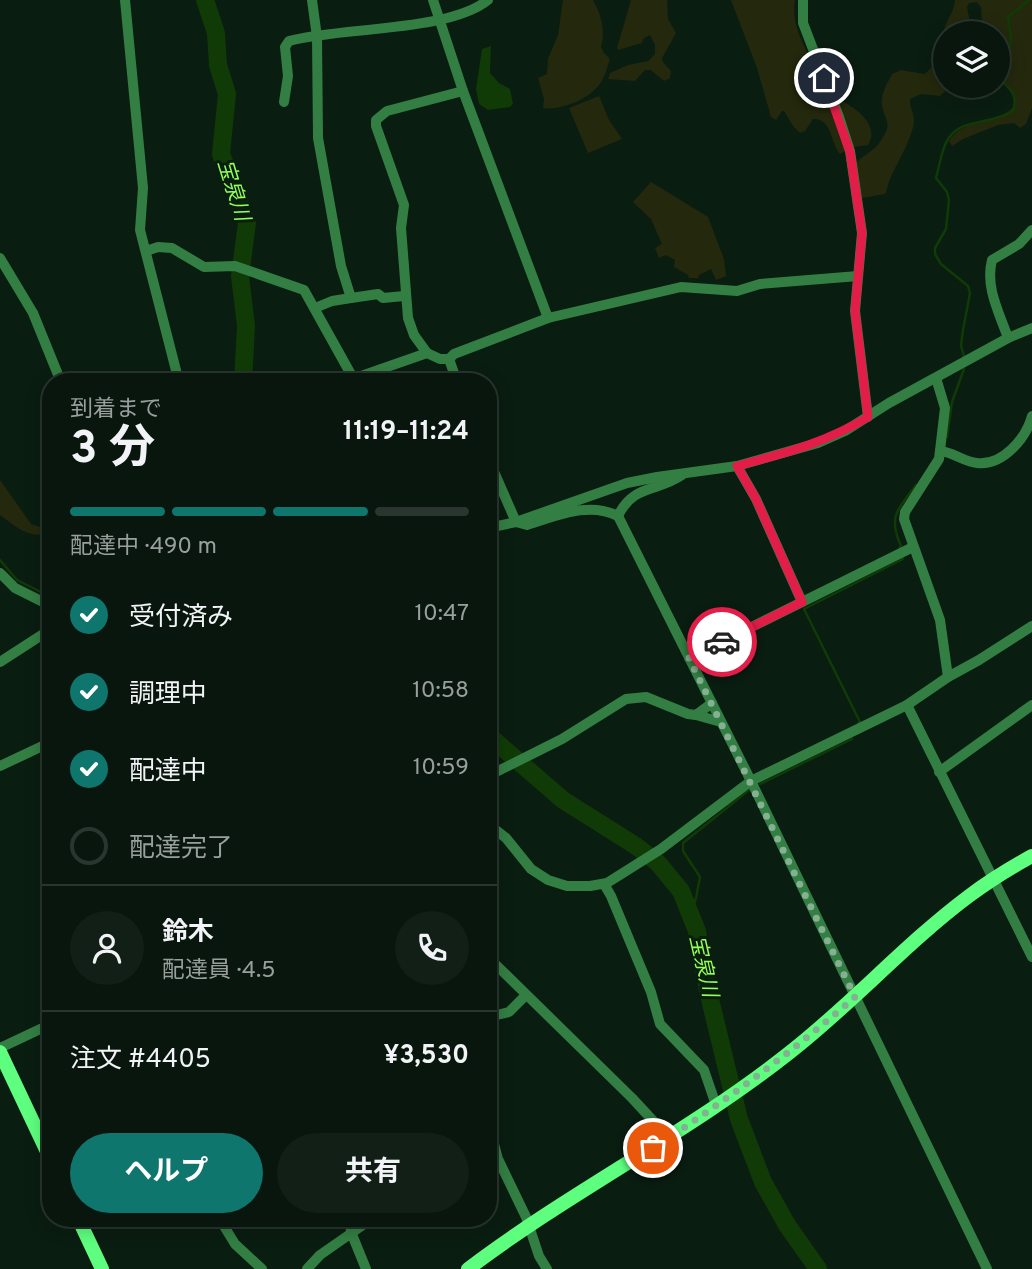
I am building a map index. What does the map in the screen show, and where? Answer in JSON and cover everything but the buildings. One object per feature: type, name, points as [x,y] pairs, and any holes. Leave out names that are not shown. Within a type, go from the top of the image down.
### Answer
[{"type":"street","points":[[125,0],[143,188],[140,230],[177,373]]},
{"type":"street","points":[[312,0],[317,37],[318,138],[341,265],[351,298]]},
{"type":"street","points":[[433,0],[463,91],[548,318]]},
{"type":"street","points":[[284,102],[288,76],[286,44],[293,40],[441,20],[488,0]]},
{"type":"street","points":[[803,0],[803,23],[850,152],[862,233],[855,311],[868,417]]},
{"type":"street","points":[[463,91],[387,111],[376,120],[376,132],[404,205],[401,228],[404,296],[408,318],[414,335],[427,354],[449,359],[454,354],[548,318],[681,288],[737,291],[760,284],[858,276]]},
{"type":"street","points":[[1008,338],[989,285],[992,260],[1019,244],[1032,230]]},
{"type":"street","points":[[146,251],[158,247],[172,248],[204,267],[240,268],[301,289],[315,308],[345,373]]},
{"type":"street","points":[[0,258],[33,313],[57,373]]},
{"type":"street","points":[[315,308],[332,301],[378,293],[383,298],[404,296]]},
{"type":"street","points":[[497,526],[516,522],[627,483],[737,466],[818,443],[845,431],[1008,338],[1032,328]]},
{"type":"street","points":[[369,373],[427,354]]},
{"type":"street","points":[[449,359],[454,373]]},
{"type":"street","points":[[936,378],[945,408],[940,451],[936,466],[905,512],[904,519],[940,620],[947,677]]},
{"type":"street","points":[[940,451],[975,464],[1001,457],[1020,441],[1032,415]]},
{"type":"street","points":[[737,466],[756,499],[802,602]]},
{"type":"street","points":[[618,516],[633,495],[650,487],[673,482],[686,472]]},
{"type":"street","points":[[497,479],[516,522]]},
{"type":"street","points":[[516,522],[527,525],[591,508],[618,516],[751,781],[987,1269]]},
{"type":"street","points":[[689,658],[913,547]]},
{"type":"street","points":[[0,573],[15,587],[42,601]]},
{"type":"street","points":[[497,831],[531,869],[548,880],[567,886],[604,884],[643,862],[751,781],[907,705],[947,677],[1032,626]]},
{"type":"street","points":[[0,662],[42,635]]},
{"type":"street","points":[[497,772],[562,739],[611,707],[635,696],[646,696],[688,714],[721,722]]},
{"type":"street","points":[[696,715],[712,703]]},
{"type":"street","points":[[907,705],[1032,957]]},
{"type":"street","points":[[939,772],[1032,705]]},
{"type":"street","points":[[0,766],[42,746]]},
{"type":"street","points":[[468,1269],[529,1226],[669,1138],[742,1088],[789,1053],[855,997],[947,913],[993,878],[1032,856]]},
{"type":"street","points":[[604,884],[651,992],[660,1024],[704,1070],[720,1103]]},
{"type":"street","points":[[497,966],[632,1098],[669,1138]]},
{"type":"street","points":[[497,1015],[509,1012],[526,995]]},
{"type":"street","points":[[42,1029],[0,1050],[42,1141]]},
{"type":"street","points":[[497,1168],[529,1226],[539,1256],[547,1269]]},
{"type":"street","points":[[82,1227],[102,1269]]},
{"type":"street","points":[[225,1227],[235,1244],[262,1269]]},
{"type":"street","points":[[351,1227],[366,1269]]},
{"type":"street","points":[[307,1269],[320,1255],[360,1227]]},
{"type":"shaded area","points":[[563,0],[593,0],[602,23],[601,47],[610,59],[601,82],[588,95],[566,106],[543,108],[544,99],[538,78],[547,74],[548,59],[558,35]]},
{"type":"shaded area","points":[[631,0],[667,0],[668,19],[676,33],[662,58],[671,71],[670,78],[664,81],[651,70],[645,70],[635,81],[608,79],[610,73],[628,65],[648,61],[655,54],[655,45],[650,35],[643,39],[642,43],[618,50],[617,48]]},
{"type":"shaded area","points":[[731,0],[795,0],[796,24],[825,93],[850,106],[866,119],[871,136],[868,145],[853,147],[840,154],[824,122],[813,119],[805,131],[800,133],[784,111],[776,120],[771,117],[757,68]]},
{"type":"shaded area","points":[[955,0],[1032,0],[1032,108],[1026,124],[1020,128],[1014,123],[998,125],[952,146],[949,141],[956,133],[972,124],[1008,112],[1015,105],[1010,89],[1010,21],[982,21],[981,7],[977,2],[969,3],[967,7],[970,21],[948,21]]},
{"type":"shaded area","points":[[491,46],[490,73],[499,83],[510,89],[513,104],[510,107],[488,110],[479,104],[476,89],[482,49]]},
{"type":"shaded area","points":[[933,66],[933,95],[921,94],[910,99],[913,127],[885,194],[862,198],[856,163],[878,145],[884,136],[887,123],[882,106],[883,94],[892,74],[901,70],[924,74]]},
{"type":"shaded area","points":[[599,96],[609,120],[622,139],[588,153],[569,108]]},
{"type":"shaded area","points":[[651,182],[708,217],[724,259],[726,276],[716,280],[711,269],[698,278],[689,278],[674,267],[675,260],[666,255],[659,258],[655,248],[662,244],[651,219],[633,202]]},
{"type":"shaded area","points":[[0,480],[31,524],[42,526],[42,534],[30,534],[0,515]]},
{"type":"waterway","name":"宝泉川","points":[[205,0],[216,33],[218,65],[227,94],[221,154],[247,223],[240,276],[246,326],[243,373]]},
{"type":"waterway","points":[[1009,21],[1008,17],[1029,0]]},
{"type":"waterway","points":[[1010,31],[1010,47]]},
{"type":"waterway","points":[[964,357],[961,345],[970,293],[968,286],[941,264],[935,254],[935,248],[946,229],[949,200],[947,192],[936,178],[950,136],[966,125],[1004,116],[1013,111],[1015,100],[1010,90]]},
{"type":"waterway","points":[[947,437],[952,402],[964,369]]},
{"type":"waterway","points":[[899,549],[901,546],[895,519],[916,485]]},
{"type":"waterway","points":[[858,723],[860,722],[804,609],[903,559],[901,555]]},
{"type":"waterway","points":[[0,560],[17,580],[42,592]]},
{"type":"waterway","points":[[760,784],[852,739]]},
{"type":"waterway","name":"宝泉川","points":[[497,743],[563,800],[658,863],[681,891],[697,931],[708,991],[739,1119],[763,1182],[787,1225],[818,1269]]},
{"type":"waterway","points":[[691,912],[700,877],[683,851],[683,843],[749,790]]},
{"type":"way so far","points":[[653,1148],[789,1053],[855,997],[689,658],[722,642]]},
{"type":"route","points":[[722,642],[802,602],[756,499],[737,466],[818,443],[868,417],[855,311],[862,233],[850,152],[824,78]]}]
